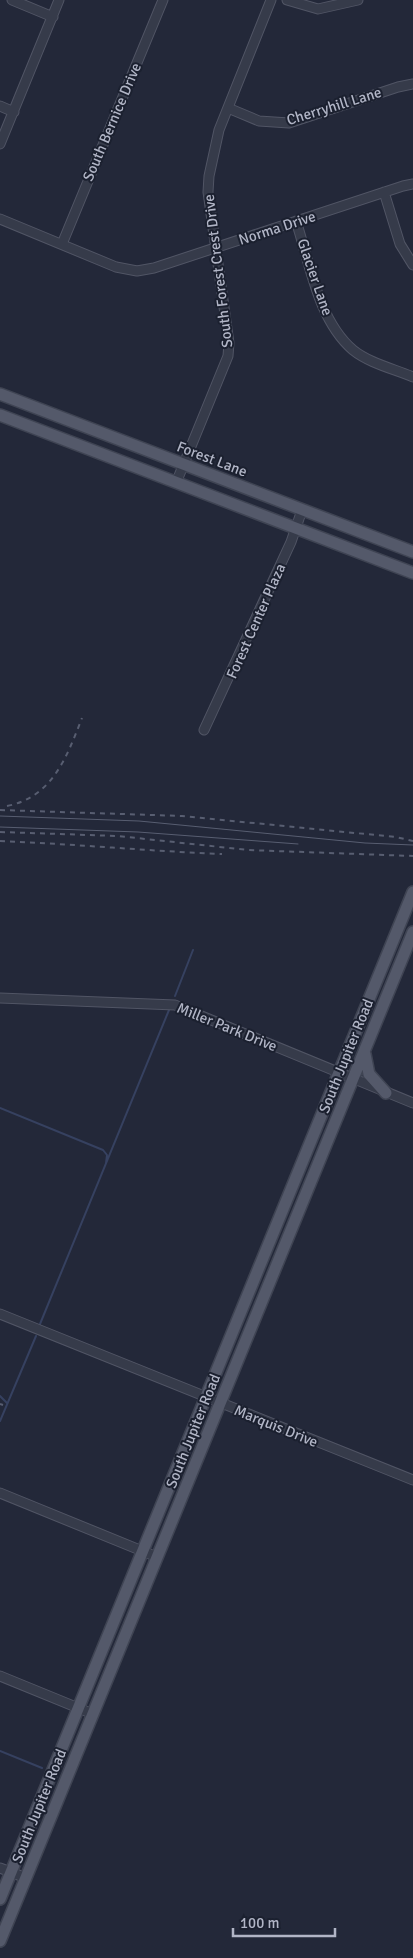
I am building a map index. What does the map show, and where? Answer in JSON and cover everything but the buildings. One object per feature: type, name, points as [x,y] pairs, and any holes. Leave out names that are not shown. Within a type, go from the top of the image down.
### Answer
[{"type":"main road","name":"Forest Lane","points":[[0,394],[413,552]]},
{"type":"main road","points":[[0,415],[413,573]]},
{"type":"main road","points":[[48,434],[55,415]]},
{"type":"main road","name":"South Jupiter Road","points":[[0,1899],[5,1870],[45,1789],[80,1708],[142,1551],[413,892]]},
{"type":"main road","name":"South Jupiter Road","points":[[0,1941],[413,932]]},
{"type":"main road","points":[[392,943],[406,949]]},
{"type":"main road","points":[[365,1052],[369,1074],[386,1093]]},
{"type":"main road","points":[[273,1235],[287,1241]]},
{"type":"main road","points":[[110,1633],[124,1639]]},
{"type":"main road","points":[[45,1789],[60,1795]]},
{"type":"street","points":[[12,0],[53,17]]},
{"type":"street","points":[[0,144],[59,0]]},
{"type":"street","name":"South Bernice Drive","points":[[62,244],[163,0]]},
{"type":"street","name":"South Forest Crest Drive","points":[[176,483],[228,356],[229,343],[208,192],[209,176],[219,130],[271,0]]},
{"type":"street","points":[[287,0],[318,9],[358,0]]},
{"type":"street","name":"Cherryhill Lane","points":[[228,108],[259,121],[289,123],[398,87],[413,84]]},
{"type":"street","points":[[0,106],[14,112]]},
{"type":"street","name":"Norma Drive","points":[[0,219],[116,267],[137,271],[154,268],[215,249],[413,184]]},
{"type":"street","points":[[384,192],[400,244],[413,264]]},
{"type":"street","name":"Glacier Lane","points":[[296,221],[322,304],[333,326],[354,351],[366,358],[413,377]]},
{"type":"street","name":"Forest Center Plaza","points":[[204,730],[297,529],[302,510]]},
{"type":"street","name":"Miller Park Drive","points":[[0,998],[175,1005],[413,1103]]},
{"type":"street","name":"Marquis Drive","points":[[0,1314],[413,1480]]},
{"type":"street","points":[[0,1492],[157,1557]]},
{"type":"street","points":[[0,1676],[93,1714]]},
{"type":"street","points":[[5,1870],[26,1878]]},
{"type":"waterway","points":[[175,996],[193,950]]},
{"type":"waterway","points":[[40,1324],[169,1010]]},
{"type":"waterway","points":[[0,1108],[103,1150],[107,1155],[106,1163]]},
{"type":"waterway","points":[[0,1421],[36,1336]]},
{"type":"waterway","points":[[0,1396],[7,1403]]},
{"type":"waterway","points":[[0,1751],[42,1768]]},
{"type":"tram line","points":[[0,816],[139,821],[365,843],[413,845]]},
{"type":"tram line","points":[[0,827],[138,832],[298,844]]},
{"type":"railway","points":[[7,806],[36,794],[47,784],[64,760],[82,718]]},
{"type":"railway","points":[[0,810],[182,816],[396,837],[413,841]]},
{"type":"railway","points":[[0,832],[118,836],[248,850],[413,856]]},
{"type":"railway","points":[[0,841],[222,854]]}]
